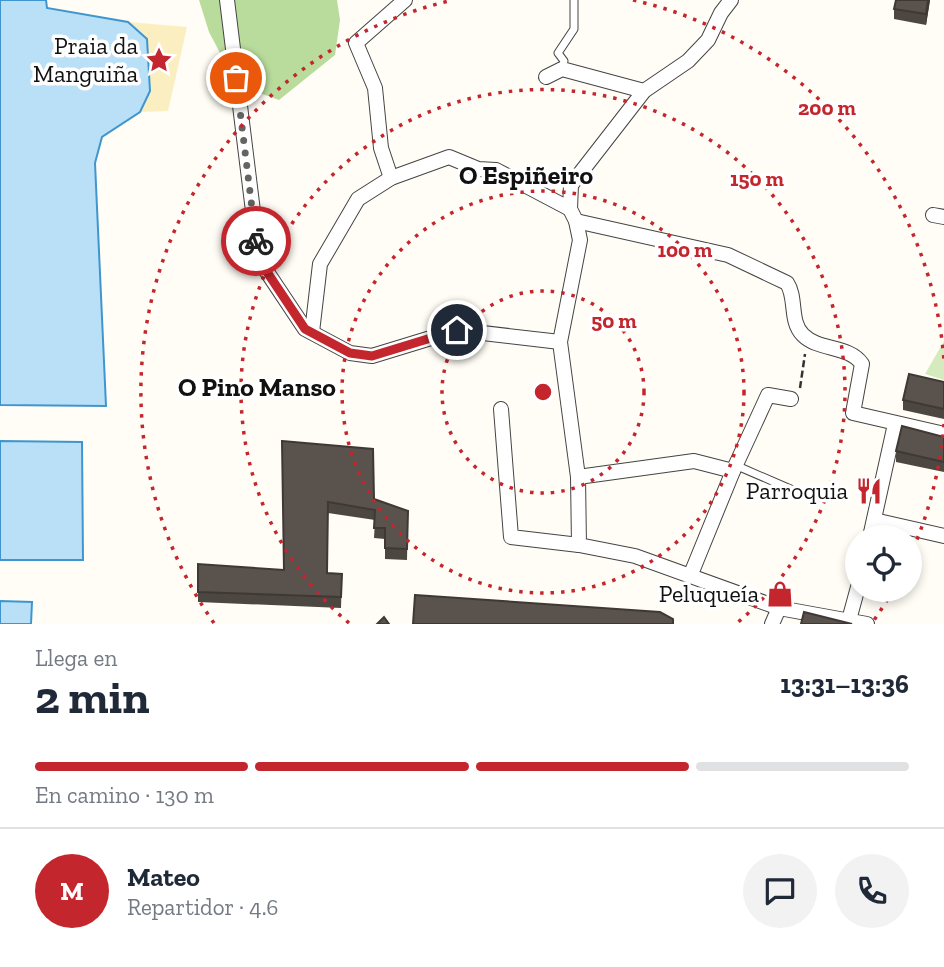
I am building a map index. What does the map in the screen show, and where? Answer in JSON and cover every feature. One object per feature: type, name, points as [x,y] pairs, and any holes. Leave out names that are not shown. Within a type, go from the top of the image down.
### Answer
[{"type":"street","points":[[227,0],[259,260],[305,329],[350,353],[372,356],[457,330],[560,342]]},
{"type":"street","points":[[391,178],[381,148],[375,88],[356,43],[405,0]]},
{"type":"street","points":[[579,545],[578,477],[560,342],[580,240],[573,215],[570,185],[644,91],[688,61],[708,40],[721,13],[731,0]]},
{"type":"street","points":[[546,77],[562,69],[644,91]]},
{"type":"street","points":[[312,332],[320,264],[358,199],[391,178],[449,157],[478,169],[496,170],[573,215],[728,255],[786,283],[792,290],[794,318],[805,337],[857,356],[862,364],[853,413],[944,434]]},
{"type":"street","points":[[691,574],[734,468],[768,395],[791,399]]},
{"type":"street","points":[[501,409],[511,537],[635,555],[779,608],[867,624]]},
{"type":"street","points":[[873,525],[895,424]]},
{"type":"street","points":[[578,477],[694,461],[734,468]]},
{"type":"street","points":[[874,520],[944,536]]},
{"type":"street","points":[[849,620],[854,602]]},
{"type":"street","points":[[772,624],[779,608]]},
{"type":"lane","points":[[562,69],[564,61],[558,53],[574,29],[574,0]]},
{"type":"lane","points":[[734,468],[802,494]]},
{"type":"path","points":[[791,399],[799,393],[805,337]]},
{"type":"green space","points":[[199,0],[337,0],[340,20],[335,55],[279,100],[237,85],[209,32]]},
{"type":"green space","points":[[944,341],[944,380],[925,374]]},
{"type":"sand","name":"Praia da Manguiña","points":[[128,22],[187,27],[168,111],[140,112],[142,76]]},
{"type":"water","points":[[0,0],[46,0],[47,8],[128,22],[147,39],[150,91],[140,112],[102,137],[95,163],[106,406],[0,405]]},
{"type":"water","points":[[0,441],[82,442],[83,560],[0,560]]},
{"type":"water","points":[[0,601],[32,602],[31,624],[0,624]]},
{"type":"building","points":[[896,0],[928,0],[926,14],[894,9]]},
{"type":"building","points":[[909,374],[944,382],[944,409],[903,400]]},
{"type":"building","points":[[902,426],[944,437],[944,462],[896,451]]},
{"type":"building","points":[[282,441],[373,449],[374,499],[408,511],[407,549],[385,548],[385,528],[374,528],[375,510],[328,502],[327,573],[342,574],[341,597],[198,592],[198,564],[284,570]]},
{"type":"building","points":[[415,595],[660,612],[673,619],[673,624],[413,624]]},
{"type":"building","points":[[804,612],[852,624],[801,624]]},
{"type":"building","points":[[384,617],[389,624],[377,624]]},
{"type":"way so far","points":[[236,78],[256,241]]},
{"type":"place","name":"Praia da Manguiña","points":[[159,60]]},
{"type":"place","name":"Parroquia","points":[[869,491]]},
{"type":"place","name":"Peluqueía","points":[[780,594]]},
{"type":"district","name":"O Espiñeiro","points":[[526,175]]},
{"type":"district","name":"O Pino Manso","points":[[257,387]]},
{"type":"route","points":[[256,241],[259,260],[305,329],[350,353],[372,356],[457,330]]}]
